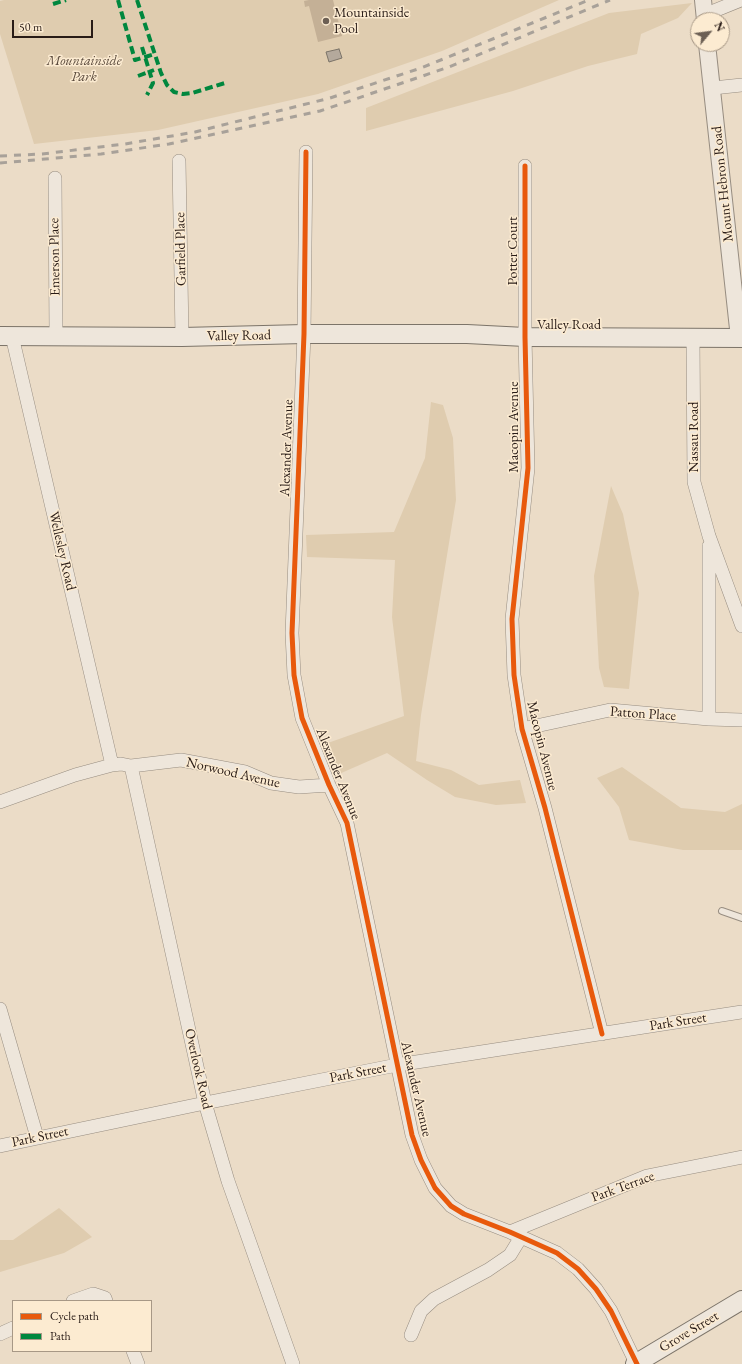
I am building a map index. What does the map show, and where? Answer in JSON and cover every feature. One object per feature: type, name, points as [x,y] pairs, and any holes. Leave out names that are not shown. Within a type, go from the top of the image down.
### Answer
[{"type":"main road","name":"Valley Road","points":[[6,336],[56,335],[182,337],[304,334],[467,334],[525,337],[693,337],[741,341]]},
{"type":"main road","name":"Grove Street","points":[[636,1364],[742,1300]]},
{"type":"street","points":[[704,12],[741,0]]},
{"type":"street","name":"Mount Hebron Road","points":[[709,52],[741,341]]},
{"type":"street","points":[[713,88],[742,85]]},
{"type":"street","name":"Alexander Avenue","points":[[306,152],[304,334],[292,633],[294,675],[302,718],[329,785],[347,823],[412,1135],[421,1160],[435,1188],[451,1206],[464,1214],[515,1234],[557,1254],[578,1268],[596,1289],[611,1311],[636,1364]]},
{"type":"street","name":"Garfield Place","points":[[179,161],[182,337]]},
{"type":"street","name":"Potter Court","points":[[525,166],[525,337]]},
{"type":"street","name":"Emerson Place","points":[[55,178],[56,335]]},
{"type":"street","name":"Wellesley Road","points":[[6,336],[112,765]]},
{"type":"street","name":"Macopin Avenue","points":[[525,337],[528,468],[512,619],[514,675],[522,729],[545,808],[602,1034]]},
{"type":"street","name":"Nassau Road","points":[[693,337],[694,482],[709,536],[742,626]]},
{"type":"street","name":"Nassau Road","points":[[709,536],[709,719]]},
{"type":"street","name":"Patton Place","points":[[522,729],[610,710],[709,719],[742,720]]},
{"type":"street","name":"Norwood Avenue","points":[[0,802],[75,775],[112,765],[121,764],[131,766],[181,760],[245,772],[271,782],[285,785],[299,787],[329,785]]},
{"type":"street","name":"Overlook Road","points":[[131,766],[205,1103],[228,1181],[293,1364]]},
{"type":"street","points":[[0,1009],[37,1137]]},
{"type":"street","name":"Park Street","points":[[0,1146],[37,1137],[397,1065],[742,1012]]},
{"type":"street","name":"Park Terrace","points":[[515,1234],[647,1176],[742,1157]]},
{"type":"street","points":[[411,1335],[421,1311],[434,1300],[488,1270],[510,1255],[515,1234]]},
{"type":"street","points":[[76,1300],[93,1294],[104,1298],[105,1300]]},
{"type":"street","points":[[0,1334],[12,1328]]},
{"type":"street","points":[[133,1352],[138,1364]]},
{"type":"lane","points":[[722,911],[742,918]]},
{"type":"green space","name":"Mountainside Park","points":[[559,0],[442,51],[318,94],[158,130],[34,144],[0,34],[0,1]]},
{"type":"green space","points":[[692,3],[678,18],[641,34],[637,54],[588,66],[513,91],[366,131],[366,108],[609,13]]},
{"type":"green space","points":[[431,402],[443,405],[453,438],[456,500],[421,715],[416,761],[451,770],[479,785],[520,780],[526,803],[496,805],[455,797],[387,753],[339,774],[325,744],[404,716],[392,617],[395,560],[307,557],[306,535],[394,532],[425,458]]},
{"type":"green space","points":[[611,486],[623,514],[639,593],[629,689],[604,687],[599,668],[594,576]]},
{"type":"green space","points":[[622,767],[681,808],[725,812],[742,804],[742,850],[683,850],[629,840],[619,807],[597,778]]},
{"type":"green space","points":[[59,1208],[92,1237],[64,1253],[0,1272],[0,1240],[13,1240]]},
{"type":"shaded area","name":"Mountainside Pool","points":[[333,0],[342,36],[318,42],[309,6],[305,7],[304,1]]},
{"type":"building","points":[[339,49],[342,58],[329,62],[326,52]]},
{"type":"railway","points":[[0,156],[42,154],[125,144],[195,132],[330,98],[421,68],[589,0]]},
{"type":"railway","points":[[0,163],[101,154],[169,144],[320,111],[449,67],[610,0]]},
{"type":"marked path","points":[[53,4],[66,0]]},
{"type":"marked path","points":[[118,0],[135,60],[155,54]]},
{"type":"marked path","points":[[137,0],[161,73],[167,85],[174,92],[183,94],[192,93],[225,83]]},
{"type":"marked path","points":[[142,47],[153,83],[147,95]]},
{"type":"marked path","points":[[138,76],[154,70]]},
{"type":"cycle path","points":[[306,152],[304,334],[292,633],[294,675],[302,718],[329,785],[347,823],[412,1135],[421,1160],[435,1188],[451,1206],[464,1214],[557,1253],[578,1269],[596,1289],[611,1311],[637,1364]]},
{"type":"cycle path","points":[[525,166],[525,337],[528,468],[512,619],[514,675],[522,729],[545,808],[602,1034]]},
{"type":"place","name":"Mountainside Pool","points":[[326,21]]}]
